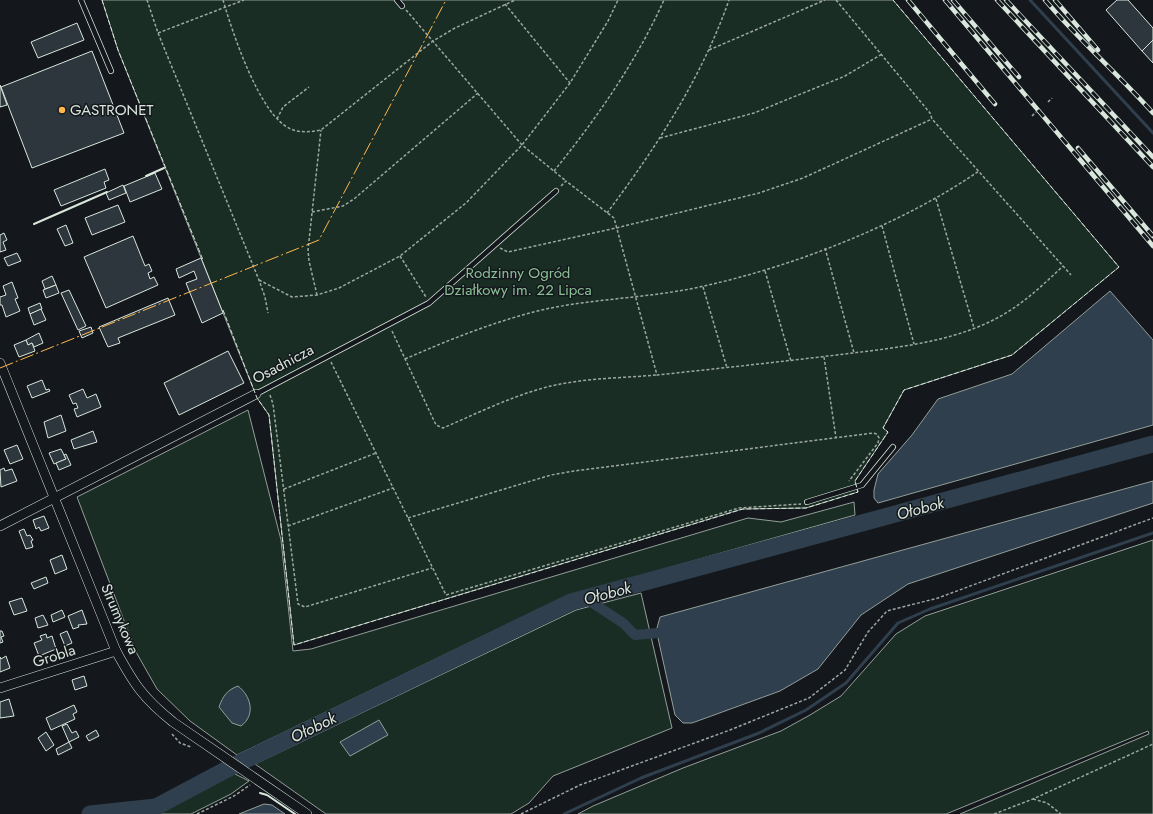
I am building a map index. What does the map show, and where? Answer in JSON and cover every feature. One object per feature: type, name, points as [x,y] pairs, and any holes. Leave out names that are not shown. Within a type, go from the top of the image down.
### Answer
[{"type":"street","name":"Strumykowa","points":[[0,363],[116,651],[132,682],[157,709],[307,814]]},
{"type":"street","name":"Osadnicza","points":[[0,526],[55,499],[256,394]]},
{"type":"street","name":"Grobla","points":[[0,688],[116,651]]},
{"type":"lane","points":[[81,0],[111,71]]},
{"type":"lane","points":[[397,0],[402,6]]},
{"type":"lane","name":"Osadnicza","points":[[256,394],[429,303],[556,191]]},
{"type":"lane","points":[[807,502],[862,485],[893,447]]},
{"type":"path","points":[[147,0],[158,33],[259,280],[265,297],[268,313]]},
{"type":"path","points":[[223,0],[234,35],[255,85],[264,102],[277,119],[290,129],[306,132],[321,130],[433,41],[455,28],[515,0]]},
{"type":"path","points":[[158,33],[244,0]]},
{"type":"path","points":[[259,280],[292,296],[317,296],[339,288],[400,256],[466,203],[522,144],[570,83],[608,20],[618,0]]},
{"type":"path","points":[[554,171],[584,134],[622,78],[664,0]]},
{"type":"path","points":[[607,213],[635,176],[690,88],[729,0]]},
{"type":"path","points":[[708,50],[825,0]]},
{"type":"path","points":[[836,0],[930,113],[932,119],[1071,274]]},
{"type":"path","points":[[505,4],[570,83]]},
{"type":"path","points":[[402,6],[522,144],[566,181],[614,218],[635,298],[658,375]]},
{"type":"path","points":[[659,139],[754,113],[845,76],[882,54]]},
{"type":"path","points":[[277,119],[283,107],[309,87]]},
{"type":"path","points":[[312,212],[343,206],[354,200],[478,93]]},
{"type":"path","points":[[1048,102],[1052,98]]},
{"type":"path","points":[[1032,116],[1036,112]]},
{"type":"path","points":[[495,246],[508,252],[616,228],[758,193],[803,178],[932,119]]},
{"type":"path","points":[[317,296],[309,262],[308,250],[321,130]]},
{"type":"path","points":[[405,359],[456,337],[545,310],[579,303],[635,298],[703,286],[765,270],[882,225],[936,198],[979,171]]},
{"type":"path","points":[[556,191],[566,181]]},
{"type":"path","points":[[936,198],[974,328]]},
{"type":"path","points":[[882,225],[914,344]]},
{"type":"path","points":[[825,248],[854,353]]},
{"type":"path","points":[[400,256],[429,303]]},
{"type":"path","points":[[389,324],[436,425],[443,428],[525,394],[572,382],[658,375],[824,357],[914,344],[961,333],[999,317],[1024,301],[1063,266]]},
{"type":"path","points":[[765,270],[791,361]]},
{"type":"path","points":[[703,286],[727,368]]},
{"type":"path","points":[[328,356],[446,595],[739,508],[807,502]]},
{"type":"path","points":[[824,357],[836,438]]},
{"type":"path","points":[[267,388],[273,404],[298,604],[305,607],[432,568]]},
{"type":"path","points":[[408,518],[551,475],[873,433],[877,434],[879,438],[878,443],[849,481],[851,488]]},
{"type":"path","points":[[284,489],[376,453]]},
{"type":"path","points":[[288,526],[393,488]]},
{"type":"path","points":[[521,814],[580,785],[730,730],[809,698],[845,670],[868,632],[888,611],[938,598],[1153,518]]},
{"type":"path","points":[[994,814],[1034,799],[1153,744]]},
{"type":"path","points":[[197,814],[234,796],[257,780]]},
{"type":"path","points":[[1034,799],[1047,803],[1061,814]]},
{"type":"green space","name":"Rodzinny Ogród Działkowy im. 22 Lipca","points":[[102,0],[893,0],[1119,267],[1012,355],[904,390],[883,428],[888,432],[855,481],[858,492],[806,508],[742,509],[294,645],[269,415],[257,398],[118,50]]},
{"type":"green space","points":[[248,410],[281,540],[293,651],[311,649],[748,518],[781,522],[854,502],[855,515],[562,598],[237,755],[190,721],[157,689],[136,652],[77,497]]},
{"type":"green space","points":[[1153,540],[1153,814],[960,814],[1149,734],[1148,731],[946,814],[578,814],[593,806],[683,768],[781,731],[810,715],[841,696],[896,634],[925,616]]},
{"type":"green space","points":[[641,593],[672,728],[553,776],[529,803],[511,814],[326,814],[255,764],[576,610]]},
{"type":"green space","points":[[231,772],[249,781],[231,794],[191,814],[129,814],[158,810]]},
{"type":"water","points":[[1110,291],[1153,340],[1153,425],[878,503],[874,498],[874,490],[878,474],[912,435],[938,399],[1012,374]]},
{"type":"water","points":[[1153,481],[1153,503],[908,584],[861,615],[818,669],[780,691],[692,723],[683,723],[675,715],[658,638],[657,628],[660,617]]},
{"type":"water","points":[[238,686],[249,700],[250,706],[249,717],[241,726],[232,723],[219,707],[226,694],[231,689]]},
{"type":"water","points":[[379,720],[388,735],[350,756],[340,742]]},
{"type":"water","points":[[264,804],[272,805],[285,814],[239,814]]},
{"type":"building","points":[[1117,0],[1128,0],[1153,28],[1153,40],[1142,51],[1106,10]]},
{"type":"building","points":[[77,23],[84,40],[38,58],[31,42]]},
{"type":"building","points":[[1153,40],[1153,63],[1142,51]]},
{"type":"building","name":"GASTRONET","points":[[92,51],[124,133],[32,168],[1,87]]},
{"type":"building","points":[[0,85],[7,105],[0,107]]},
{"type":"building","points":[[105,169],[109,180],[104,182],[106,188],[61,206],[54,190]]},
{"type":"building","points":[[155,173],[162,189],[130,202],[124,186]]},
{"type":"building","points":[[123,185],[126,193],[109,200],[106,193]]},
{"type":"building","points":[[118,205],[125,222],[92,235],[85,218]]},
{"type":"building","points":[[66,225],[73,243],[65,246],[57,229]]},
{"type":"building","points":[[4,233],[7,240],[3,242],[6,250],[0,252],[0,235]]},
{"type":"building","points":[[133,236],[145,266],[149,264],[152,271],[148,273],[150,279],[154,277],[158,285],[106,308],[84,257]]},
{"type":"building","points":[[17,253],[21,261],[8,266],[4,258]]},
{"type":"building","points":[[201,258],[223,313],[202,323],[186,283],[197,279],[194,271],[179,278],[176,269]]},
{"type":"building","points":[[52,276],[56,285],[45,289],[42,281]]},
{"type":"building","points":[[12,282],[18,298],[15,299],[20,311],[6,317],[2,305],[0,305],[0,297],[6,295],[3,286]]},
{"type":"building","points":[[56,285],[59,293],[46,298],[43,290]]},
{"type":"building","points":[[69,290],[86,326],[78,330],[61,293]]},
{"type":"building","points":[[168,298],[175,315],[118,338],[120,343],[108,347],[99,327]]},
{"type":"building","points":[[40,303],[42,309],[30,314],[28,308]]},
{"type":"building","points":[[41,309],[46,320],[34,325],[30,314]]},
{"type":"building","points":[[91,327],[93,333],[82,338],[79,331]]},
{"type":"building","points":[[39,333],[43,343],[34,347],[32,343],[28,345],[26,340]]},
{"type":"building","points":[[26,340],[28,345],[32,343],[35,351],[19,357],[14,345]]},
{"type":"building","points":[[228,351],[244,383],[179,415],[164,383]]},
{"type":"building","points":[[42,380],[46,390],[49,389],[50,391],[32,398],[27,386]]},
{"type":"building","points":[[83,389],[87,398],[96,394],[101,407],[77,417],[74,409],[78,408],[76,403],[73,404],[69,395]]},
{"type":"building","points":[[61,415],[66,431],[48,438],[44,422]]},
{"type":"building","points":[[93,431],[97,442],[74,449],[71,440]]},
{"type":"building","points":[[17,445],[23,459],[10,464],[4,450]]},
{"type":"building","points":[[61,449],[66,459],[54,464],[49,453]]},
{"type":"building","points":[[66,454],[71,465],[59,470],[56,463],[66,459],[64,455]]},
{"type":"building","points":[[4,468],[5,471],[12,469],[17,481],[1,487],[0,470]]},
{"type":"building","points":[[44,516],[49,528],[41,531],[39,527],[36,529],[33,520]]},
{"type":"building","points":[[24,529],[27,536],[30,535],[33,540],[31,541],[33,547],[26,549],[19,531]]},
{"type":"building","points":[[62,555],[67,569],[55,574],[50,560]]},
{"type":"building","points":[[46,577],[48,583],[34,589],[31,583]]},
{"type":"building","points":[[22,598],[27,611],[14,615],[9,602]]},
{"type":"building","points":[[62,610],[65,617],[53,622],[51,615]]},
{"type":"building","points":[[82,610],[87,624],[78,625],[79,627],[73,629],[68,616]]},
{"type":"building","points":[[43,615],[48,625],[38,628],[35,618]]},
{"type":"building","points":[[0,631],[2,631],[4,636],[1,637],[3,642],[0,643]]},
{"type":"building","points":[[67,631],[72,643],[65,646],[60,634]]},
{"type":"building","points":[[46,634],[47,638],[52,636],[56,649],[39,656],[34,643],[42,640],[40,636]]},
{"type":"building","points":[[6,656],[10,668],[0,672],[0,657],[1,659]]},
{"type":"building","points":[[84,676],[87,686],[75,690],[72,680]]},
{"type":"building","points":[[9,699],[14,716],[0,718],[0,702]]},
{"type":"building","points":[[74,705],[77,712],[73,714],[75,719],[51,730],[46,718]]},
{"type":"building","points":[[67,724],[72,733],[76,731],[79,737],[69,742],[62,726]]},
{"type":"building","points":[[96,730],[99,736],[89,741],[86,736]]},
{"type":"building","points":[[46,732],[54,745],[46,751],[38,738]]},
{"type":"building","points":[[69,742],[72,748],[58,755],[56,749]]},
{"type":"waterway","points":[[1030,0],[1153,133]]},
{"type":"waterway","name":"Ołobok","points":[[90,814],[156,807],[233,766],[571,602],[1153,444]]},
{"type":"waterway","points":[[564,814],[641,778],[759,733],[806,710],[846,683],[898,623],[930,609],[1153,533]]},
{"type":"waterway","points":[[585,598],[623,623],[635,635],[658,633]]},
{"type":"railway","points":[[908,0],[995,104]]},
{"type":"railway","points":[[945,0],[1153,246]]},
{"type":"railway","points":[[953,0],[1019,77]]},
{"type":"railway","points":[[997,0],[1153,167]]},
{"type":"railway","points":[[1006,0],[1153,157]]},
{"type":"railway","points":[[1045,0],[1071,29],[1153,113]]},
{"type":"railway","points":[[1055,0],[1098,50]]},
{"type":"railway","points":[[1078,148],[1153,236]]},
{"type":"fence","points":[[102,0],[118,50],[203,260]]},
{"type":"fence","points":[[223,310],[257,398],[269,415],[294,645],[743,509],[806,508],[858,492],[855,481],[888,432],[883,428],[904,390],[1012,355],[1119,267],[893,0]]},
{"type":"wall","points":[[146,176],[164,168]]},
{"type":"wall","points":[[34,224],[107,192]]},
{"type":"wall","points":[[260,793],[267,795],[295,814]]},
{"type":"power","points":[[0,368],[319,240],[446,0]]},
{"type":"place","name":"GASTRONET","points":[[62,110]]}]
